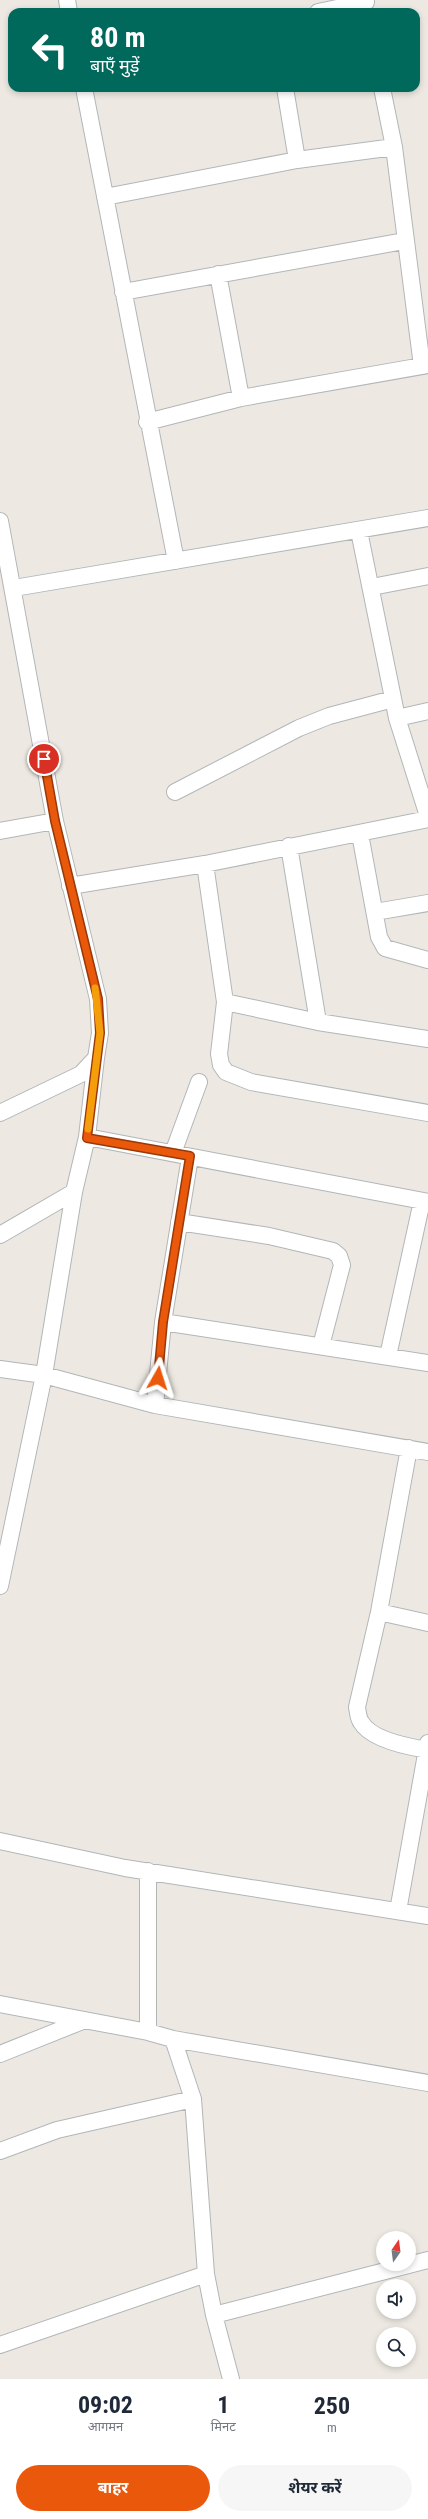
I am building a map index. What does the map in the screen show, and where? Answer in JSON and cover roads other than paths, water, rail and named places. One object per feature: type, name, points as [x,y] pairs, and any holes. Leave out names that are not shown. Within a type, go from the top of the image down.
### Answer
[{"type":"street","points":[[346,8],[367,5]]},
{"type":"street","points":[[85,92],[147,422],[176,561]]},
{"type":"street","points":[[286,92],[297,160]]},
{"type":"street","points":[[147,422],[241,398],[425,365],[404,241],[394,147],[383,92]]},
{"type":"street","points":[[105,197],[297,160],[394,147]]},
{"type":"street","points":[[123,292],[404,241]]},
{"type":"street","points":[[218,274],[241,398]]},
{"type":"street","points":[[14,588],[359,531],[428,518]]},
{"type":"street","points":[[0,521],[3,553],[14,588],[55,821],[98,999],[100,1033],[87,1138],[74,1192],[44,1375],[0,1586]]},
{"type":"street","points":[[359,531],[372,587],[397,718],[428,816]]},
{"type":"street","points":[[372,587],[428,576]]},
{"type":"street","points":[[175,792],[299,728],[329,716],[393,699]]},
{"type":"street","points":[[397,718],[428,711]]},
{"type":"street","points":[[70,886],[205,864],[289,846],[360,834],[428,820]]},
{"type":"street","points":[[0,831],[55,821]]},
{"type":"street","points":[[360,834],[379,937],[385,948],[428,960]]},
{"type":"street","points":[[289,846],[318,1022]]},
{"type":"street","points":[[205,864],[225,1002],[220,1054],[222,1065],[226,1072],[251,1082],[428,1113]]},
{"type":"street","points":[[375,912],[428,903]]},
{"type":"street","points":[[225,1002],[318,1022],[428,1039]]},
{"type":"street","points":[[0,1114],[81,1074],[96,1058]]},
{"type":"street","points":[[173,1153],[199,1082]]},
{"type":"street","points":[[87,1138],[425,1201],[388,1356]]},
{"type":"street","points":[[155,1405],[163,1322],[190,1156]]},
{"type":"street","points":[[0,1235],[74,1192]]},
{"type":"street","points":[[179,1222],[269,1236],[333,1251],[339,1256],[342,1265],[321,1346]]},
{"type":"street","points":[[163,1322],[428,1363]]},
{"type":"street","points":[[0,1369],[44,1375],[155,1405],[428,1452]]},
{"type":"street","points":[[398,1911],[428,1748],[388,1740],[368,1730],[360,1722],[357,1707],[379,1612],[409,1448]]},
{"type":"street","points":[[379,1612],[428,1623]]},
{"type":"street","points":[[0,1841],[148,1871],[428,1916]]},
{"type":"street","points":[[148,1871],[148,2032]]},
{"type":"street","points":[[0,2004],[148,2032],[173,2039],[428,2083]]},
{"type":"street","points":[[0,2054],[85,2020]]},
{"type":"street","points":[[173,2039],[193,2099],[206,2274],[214,2315],[231,2379]]},
{"type":"street","points":[[0,2151],[57,2130],[193,2099]]},
{"type":"street","points":[[214,2315],[428,2260]]},
{"type":"street","points":[[0,2345],[206,2274]]}]
